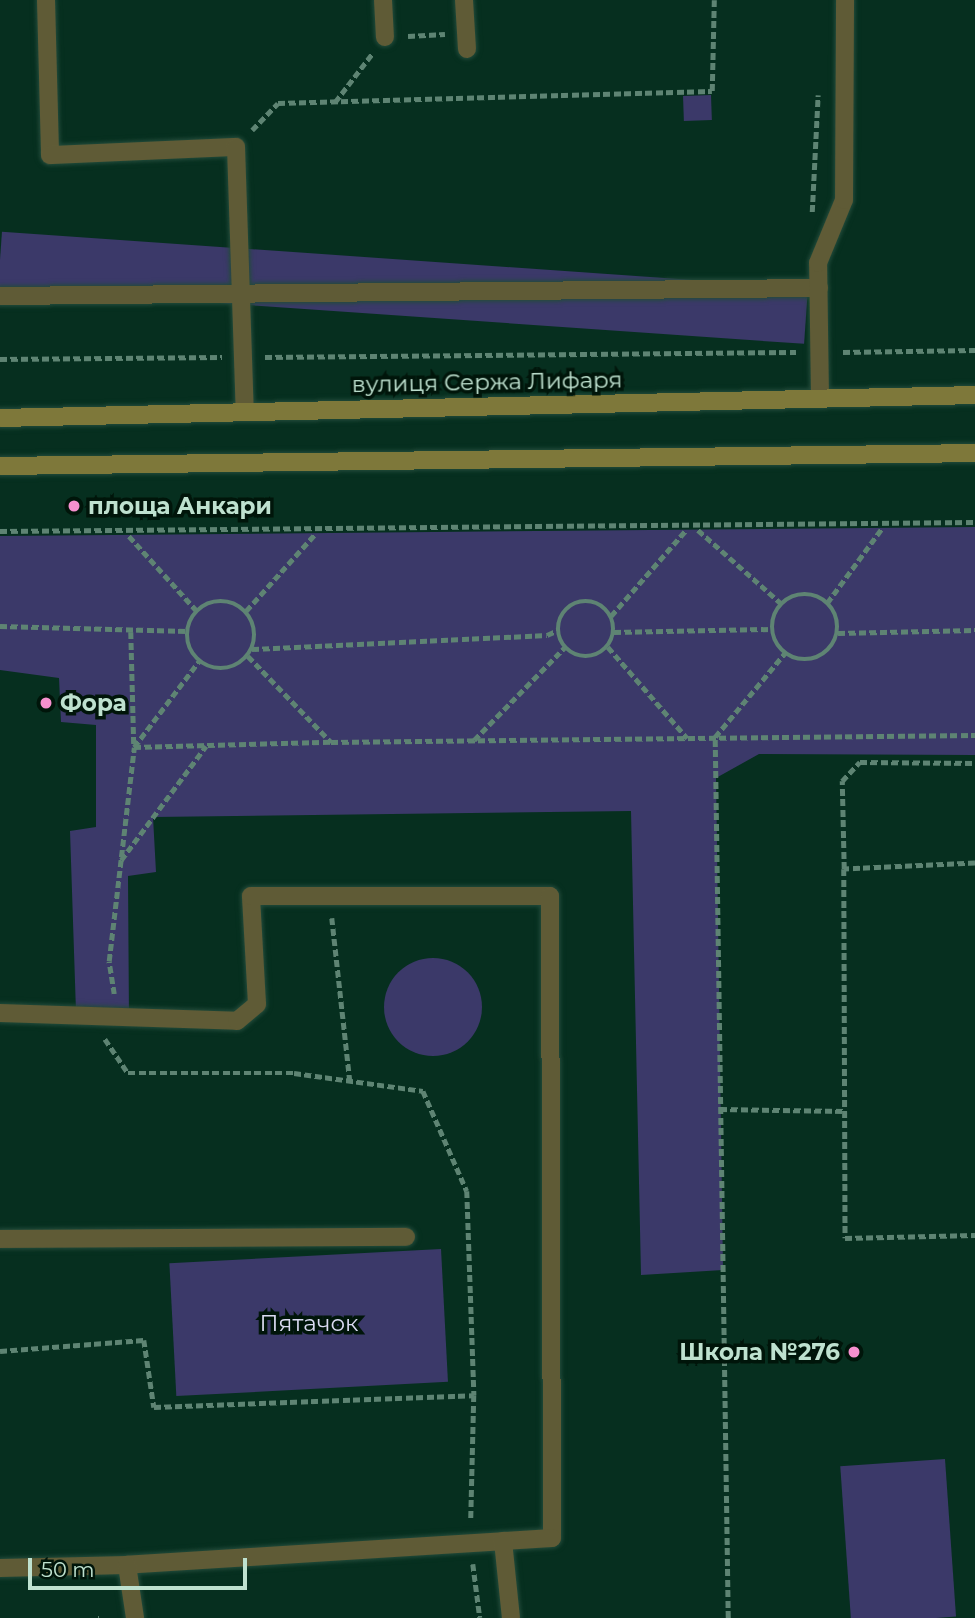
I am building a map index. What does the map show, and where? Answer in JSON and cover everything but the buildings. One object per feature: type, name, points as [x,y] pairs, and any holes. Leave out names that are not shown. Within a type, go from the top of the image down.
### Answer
[{"type":"street","name":"вулиця Сержа Лифаря","points":[[0,418],[975,395]]},
{"type":"street","points":[[0,466],[975,453]]},
{"type":"lane","points":[[46,0],[50,155],[236,147],[245,412]]},
{"type":"lane","points":[[383,0],[385,37]]},
{"type":"lane","points":[[464,0],[467,49]]},
{"type":"lane","points":[[820,398],[818,263],[844,200],[845,0]]},
{"type":"lane","points":[[0,296],[241,296],[818,288]]},
{"type":"lane","points":[[0,1013],[76,1012],[91,1018],[237,1021],[257,1004],[251,896],[550,896],[552,1538],[127,1565],[0,1568]]},
{"type":"lane","points":[[0,1238],[406,1237]]},
{"type":"lane","points":[[503,1541],[510,1618]]},
{"type":"lane","points":[[127,1565],[135,1618]]},
{"type":"path","points":[[236,147],[278,103],[712,91],[714,0]]},
{"type":"path","points":[[811,219],[819,82]]},
{"type":"path","points":[[258,357],[975,350]]},
{"type":"path","points":[[0,359],[230,357]]},
{"type":"path","points":[[0,531],[975,522]]},
{"type":"path","points":[[827,603],[882,528]]},
{"type":"path","points":[[611,615],[686,530]]},
{"type":"path","points":[[698,530],[782,604]]},
{"type":"path","points":[[246,611],[315,534]]},
{"type":"path","points":[[129,536],[197,611]]},
{"type":"path","points":[[809,594],[827,603],[834,611],[838,633],[834,644],[817,658],[806,660],[785,653],[772,629],[782,604],[809,594]]},
{"type":"path","points":[[227,601],[246,611],[255,629],[252,649],[248,656],[219,669],[199,661],[187,642],[187,631],[197,611],[205,604],[227,601]]},
{"type":"path","points":[[579,602],[597,603],[611,615],[614,632],[608,647],[586,657],[565,647],[558,630],[564,613],[579,602]]},
{"type":"path","points":[[0,626],[131,632],[187,631]]},
{"type":"path","points":[[614,632],[772,629]]},
{"type":"path","points":[[252,649],[547,635],[558,630]]},
{"type":"path","points":[[838,633],[975,630]]},
{"type":"path","points":[[117,1019],[110,961],[134,747],[131,632]]},
{"type":"path","points":[[474,740],[565,647]]},
{"type":"path","points":[[608,647],[687,738]]},
{"type":"path","points":[[728,1618],[715,737],[785,653]]},
{"type":"path","points":[[248,656],[331,742]]},
{"type":"path","points":[[134,747],[199,661]]},
{"type":"path","points":[[134,747],[331,742],[975,735]]},
{"type":"path","points":[[119,862],[206,745]]},
{"type":"path","points":[[975,763],[860,762],[842,781],[845,1238],[975,1236]]},
{"type":"path","points":[[844,869],[975,863]]},
{"type":"path","points":[[330,896],[350,1081]]},
{"type":"path","points":[[91,1018],[128,1073],[294,1073],[423,1091],[467,1191],[474,1395],[471,1543],[480,1618]]},
{"type":"path","points":[[720,1109],[845,1111]]},
{"type":"path","points":[[0,1351],[144,1339],[154,1407],[474,1395]]},
{"type":"green space","points":[[711,95],[712,120],[684,121],[683,96]]},
{"type":"green space","points":[[2,232],[808,288],[804,344],[0,288]]},
{"type":"green space","points":[[975,527],[975,755],[759,754],[716,778],[723,1270],[641,1275],[631,811],[153,817],[156,872],[128,876],[129,1019],[76,1012],[70,831],[96,827],[96,725],[61,722],[59,678],[0,670],[0,536]]},
{"type":"green space","points":[[433,958],[452,961],[468,972],[479,988],[482,1007],[479,1026],[468,1042],[452,1053],[433,1056],[414,1053],[398,1042],[387,1026],[384,1007],[387,988],[398,972],[414,961]]},
{"type":"green space","name":"Пятачок","points":[[441,1249],[448,1382],[176,1396],[169,1263]]},
{"type":"green space","points":[[945,1459],[956,1617],[851,1618],[840,1466]]},
{"type":"place","name":"площа Анкари","points":[[74,506]]},
{"type":"place","name":"Фора","points":[[46,703]]},
{"type":"place","name":"Школа №276","points":[[854,1352]]}]
